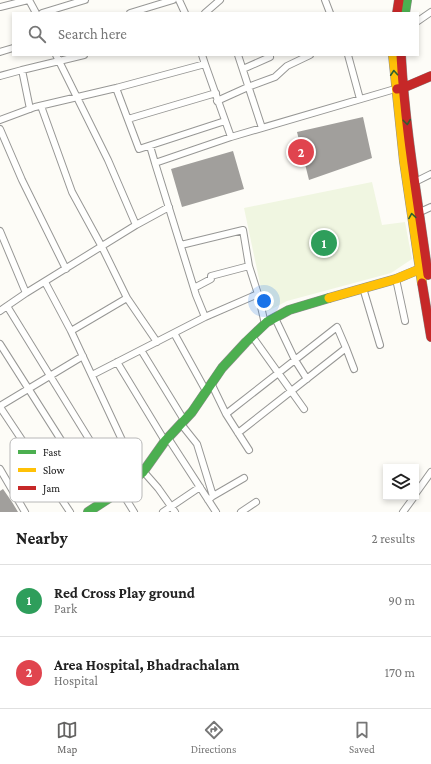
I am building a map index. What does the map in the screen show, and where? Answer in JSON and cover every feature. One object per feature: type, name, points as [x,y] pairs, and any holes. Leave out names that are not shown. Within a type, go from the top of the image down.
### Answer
[{"type":"main road","points":[[397,12],[399,0]]},
{"type":"main road","points":[[405,12],[407,0]]},
{"type":"main road","points":[[393,56],[420,212],[424,242],[424,269],[431,337]]},
{"type":"main road","points":[[401,56],[399,89],[404,164],[424,242]]},
{"type":"main road","points":[[399,89],[431,76]]},
{"type":"main road","points":[[143,472],[166,439],[192,412],[222,368],[252,336],[266,324],[289,310],[396,279],[424,269]]},
{"type":"main road","points":[[424,269],[431,291]]},
{"type":"main road","points":[[90,511],[101,503]]},
{"type":"street","points":[[0,7],[29,0],[35,12]]},
{"type":"street","points":[[45,12],[85,0]]},
{"type":"street","points":[[133,12],[173,0]]},
{"type":"street","points":[[179,0],[185,12]]},
{"type":"street","points":[[206,12],[220,0]]},
{"type":"street","points":[[325,0],[330,12]]},
{"type":"street","points":[[419,20],[431,12]]},
{"type":"street","points":[[0,52],[12,48]]},
{"type":"street","points":[[0,76],[58,58],[75,56]]},
{"type":"street","points":[[202,56],[231,137]]},
{"type":"street","points":[[238,56],[262,128]]},
{"type":"street","points":[[218,101],[248,87],[275,77],[287,66],[308,56]]},
{"type":"street","points":[[348,56],[360,99]]},
{"type":"street","points":[[243,69],[270,57]]},
{"type":"street","points":[[58,58],[108,160],[136,225]]},
{"type":"street","points":[[0,120],[30,109],[205,64]]},
{"type":"street","points":[[22,70],[30,109]]},
{"type":"street","points":[[116,88],[139,149],[225,121]]},
{"type":"street","points":[[154,163],[231,137],[399,89]]},
{"type":"street","points":[[128,120],[216,93]]},
{"type":"street","points":[[41,106],[72,192],[128,298],[157,342]]},
{"type":"street","points":[[0,129],[22,180],[66,269]]},
{"type":"street","points":[[150,146],[154,163],[194,288],[205,317]]},
{"type":"street","points":[[415,182],[431,174]]},
{"type":"street","points":[[0,311],[26,293],[168,207]]},
{"type":"street","points":[[420,212],[431,207]]},
{"type":"street","points":[[181,245],[243,230],[249,266],[266,324]]},
{"type":"street","points":[[0,231],[26,293]]},
{"type":"street","points":[[194,288],[211,279],[211,276],[249,266]]},
{"type":"street","points":[[396,279],[405,321]]},
{"type":"street","points":[[45,282],[71,331],[121,438]]},
{"type":"street","points":[[363,288],[380,345]]},
{"type":"street","points":[[92,375],[205,317],[258,294]]},
{"type":"street","points":[[71,331],[128,298]]},
{"type":"street","points":[[7,306],[88,438]]},
{"type":"street","points":[[275,318],[295,360],[307,378]]},
{"type":"street","points":[[226,414],[337,327],[354,369]]},
{"type":"street","points":[[174,333],[250,450]]},
{"type":"street","points":[[252,336],[304,409]]},
{"type":"street","points":[[0,344],[59,438]]},
{"type":"street","points":[[238,433],[346,348]]},
{"type":"street","points":[[141,350],[197,444],[210,498],[216,512]]},
{"type":"street","points":[[21,438],[0,406],[83,356]]},
{"type":"street","points":[[117,362],[166,439],[200,487],[210,498]]},
{"type":"street","points":[[0,469],[10,486]]},
{"type":"street","points":[[143,472],[158,488],[175,512]]},
{"type":"street","points":[[419,490],[431,472]]},
{"type":"street","points":[[210,498],[244,478]]},
{"type":"street","points":[[163,512],[200,487]]},
{"type":"street","points":[[403,512],[412,500]]},
{"type":"street","points":[[19,502],[25,512]]},
{"type":"street","points":[[63,502],[70,512]]},
{"type":"street","points":[[127,502],[134,512]]},
{"type":"street","points":[[241,512],[256,502]]},
{"type":"green space","points":[[372,182],[382,225],[405,222],[412,259],[391,273],[287,301],[266,312],[244,208]]},
{"type":"building","points":[[363,117],[372,158],[309,180],[297,132]]},
{"type":"building","points":[[233,151],[244,189],[182,207],[171,169]]},
{"type":"building","points":[[3,489],[10,499],[10,502],[12,502],[18,512],[0,512],[0,491]]},
{"type":"traffic: fast","points":[[405,12],[407,0]]},
{"type":"traffic: fast","points":[[142,473],[165,441],[192,412],[222,368],[267,322],[289,310],[329,298]]},
{"type":"traffic: fast","points":[[88,512],[103,502]]},
{"type":"traffic: slow","points":[[393,56],[404,161],[422,283]]},
{"type":"traffic: slow","points":[[329,298],[396,279],[420,269],[427,268]]},
{"type":"traffic: jam","points":[[397,12],[399,0]]},
{"type":"traffic: jam","points":[[401,56],[409,138],[428,275]]},
{"type":"traffic: jam","points":[[397,89],[403,88],[431,76]]},
{"type":"traffic: jam","points":[[422,283],[431,337]]},
{"type":"place","name":"Area Hospital, Bhadrachalam","points":[[301,152]]},
{"type":"place","name":"Red Cross Play ground","points":[[324,243]]}]
